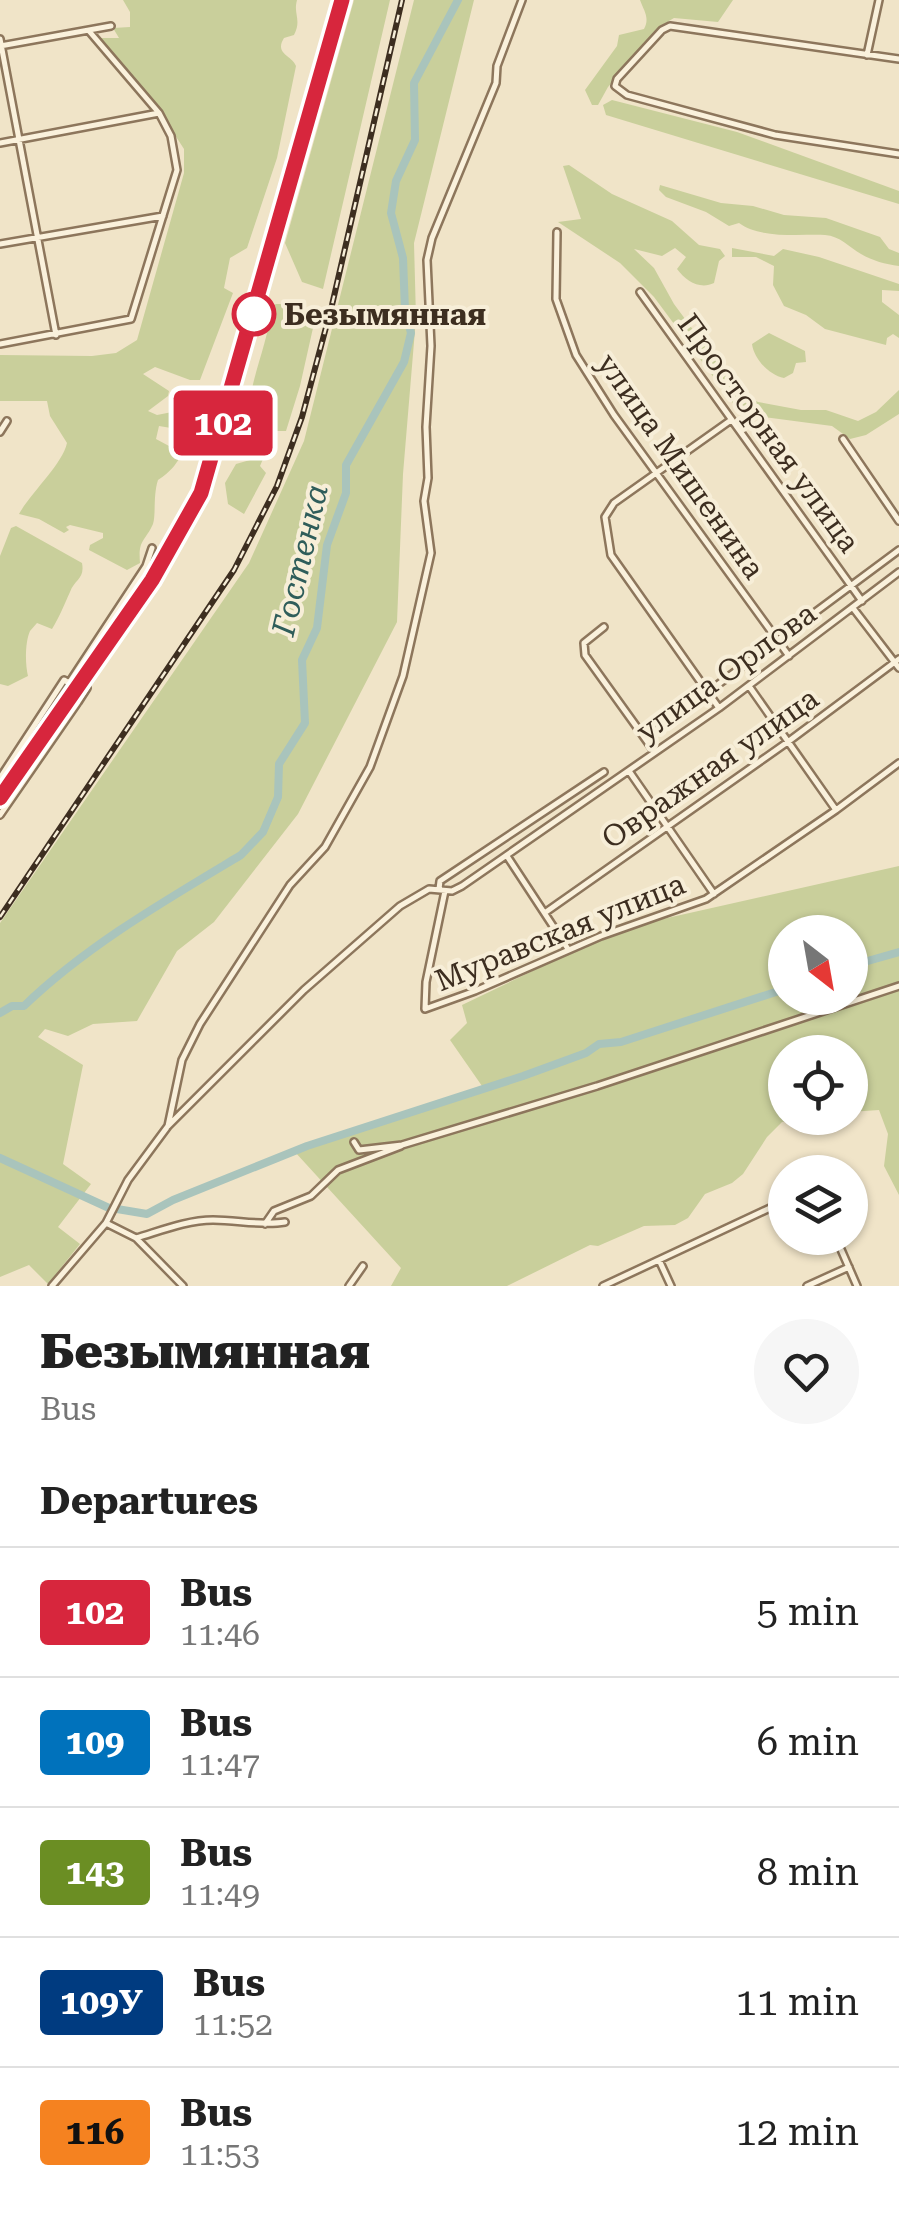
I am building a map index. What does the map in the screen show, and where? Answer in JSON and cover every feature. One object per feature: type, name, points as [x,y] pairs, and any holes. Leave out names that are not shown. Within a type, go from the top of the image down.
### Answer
[{"type":"main road","points":[[0,798],[152,580],[187,522],[204,483],[342,0]]},
{"type":"street","points":[[52,1286],[106,1223],[128,1180],[168,1126],[182,1060],[200,1024],[290,884],[325,847],[370,767],[402,676],[432,552],[424,501],[432,346],[427,260],[432,238],[496,83],[497,66],[522,0]]},
{"type":"street","points":[[868,55],[880,0]]},
{"type":"street","points":[[1,46],[111,26]]},
{"type":"street","points":[[899,59],[670,26],[617,78],[618,90],[627,95],[775,135],[899,154]]},
{"type":"street","points":[[0,344],[131,319],[177,170],[171,136],[159,114],[88,32]]},
{"type":"street","points":[[0,39],[56,335]]},
{"type":"street","points":[[0,143],[159,114]]},
{"type":"street","points":[[0,244],[162,216]]},
{"type":"street","name":"улица Мишенина","points":[[557,232],[555,288],[570,342],[601,396],[789,656]]},
{"type":"street","name":"Просторная улица","points":[[640,292],[862,601]]},
{"type":"street","points":[[719,708],[611,556],[605,517],[614,503],[730,420]]},
{"type":"street","points":[[0,432],[8,421]]},
{"type":"street","points":[[842,439],[899,520]]},
{"type":"street","points":[[0,815],[77,692],[152,548]]},
{"type":"street","name":"улица Орлова","points":[[646,738],[899,550]]},
{"type":"street","name":"улица Орлова","points":[[168,1126],[304,990],[386,917],[429,889],[462,886],[507,856],[719,708],[899,572]]},
{"type":"street","points":[[853,608],[898,663]]},
{"type":"street","points":[[604,627],[587,639],[583,651],[655,752]]},
{"type":"street","name":"Овражная улица","points":[[546,912],[898,663]]},
{"type":"street","points":[[0,778],[64,680],[77,692]]},
{"type":"street","points":[[748,686],[836,810]]},
{"type":"street","name":"Муравская улица","points":[[442,890],[423,1006],[428,1008],[714,894],[899,763]]},
{"type":"street","points":[[629,770],[714,894]]},
{"type":"street","points":[[442,890],[440,881],[604,772]]},
{"type":"street","points":[[567,797],[577,806]]},
{"type":"street","points":[[507,856],[568,949]]},
{"type":"street","points":[[265,1224],[274,1211],[311,1196],[338,1170],[899,986]]},
{"type":"street","points":[[354,1142],[359,1150],[402,1146]]},
{"type":"street","points":[[603,1286],[768,1209]]},
{"type":"street","points":[[136,1238],[210,1220],[285,1222]]},
{"type":"street","points":[[106,1223],[136,1238],[183,1286]]},
{"type":"street","points":[[844,1255],[857,1286]]},
{"type":"street","points":[[659,1260],[671,1286]]},
{"type":"street","points":[[349,1286],[364,1266]]},
{"type":"street","points":[[807,1286],[849,1267]]},
{"type":"green space","points":[[123,0],[297,0],[296,30],[281,43],[282,51],[296,66],[277,158],[247,248],[230,258],[224,288],[233,293],[200,380],[155,367],[143,374],[169,391],[148,411],[157,415],[177,411],[171,428],[159,426],[156,439],[169,446],[184,445],[175,465],[158,480],[154,520],[141,545],[140,563],[127,570],[89,550],[90,545],[103,538],[103,533],[70,525],[64,533],[39,519],[19,514],[67,443],[50,416],[47,401],[0,401],[0,355],[92,356],[116,353],[137,340],[184,173],[184,149],[162,115],[93,38],[119,38],[113,28],[130,27],[130,12]]},
{"type":"green space","points":[[354,0],[390,0],[323,289],[302,282],[285,243]]},
{"type":"green space","points":[[414,0],[474,0],[414,243],[416,318],[403,474],[397,622],[298,814],[214,922],[177,951],[137,1021],[93,1024],[68,1036],[45,1029],[38,1037],[83,1065],[63,1164],[91,1184],[58,1227],[80,1244],[48,1284],[29,1265],[0,1277],[0,923],[249,563],[304,441]]},
{"type":"green space","points":[[640,0],[733,0],[718,22],[674,18],[662,25],[608,87],[598,105],[592,105],[585,90],[617,46],[619,35],[644,29],[646,25]]},
{"type":"green space","points":[[612,100],[737,132],[899,191],[899,204],[606,115],[603,105]]},
{"type":"green space","points":[[569,165],[612,194],[672,221],[699,245],[720,249],[725,256],[719,261],[714,283],[699,285],[677,269],[686,257],[675,248],[662,256],[634,249],[654,268],[674,304],[739,392],[758,402],[826,410],[858,421],[876,412],[899,390],[899,414],[866,435],[850,439],[832,426],[757,416],[735,406],[654,297],[620,263],[558,222],[581,219],[563,166]]},
{"type":"green space","points":[[660,185],[721,203],[826,218],[880,237],[889,249],[899,253],[899,266],[870,259],[830,236],[769,234],[739,223],[729,226],[706,212],[666,197],[659,190]]},
{"type":"green space","points":[[732,248],[774,256],[783,249],[899,284],[899,291],[882,290],[882,302],[899,315],[899,338],[893,334],[886,345],[825,329],[784,306],[773,285],[774,266],[756,257],[732,257]]},
{"type":"green space","points":[[276,304],[288,311],[304,308],[315,319],[286,431],[275,431],[260,466],[266,473],[244,514],[228,504],[225,483],[236,464],[250,460],[253,452],[249,424],[251,394],[271,307]]},
{"type":"green space","points":[[769,333],[805,351],[806,362],[796,363],[793,373],[784,378],[768,370],[753,350],[752,344]]},
{"type":"green space","points":[[16,526],[82,563],[83,568],[52,629],[37,623],[30,631],[26,653],[28,676],[8,686],[0,684],[0,556],[11,528]]},
{"type":"green space","points":[[899,866],[899,1195],[884,1166],[888,1134],[879,1110],[868,1111],[868,1035],[768,1035],[769,1135],[743,1174],[705,1194],[688,1218],[675,1225],[644,1226],[598,1246],[590,1245],[507,1286],[391,1286],[401,1268],[295,1152],[482,1086],[450,1040],[467,1023],[462,1005],[570,953],[645,923]]},
{"type":"waterway","name":"Гостенка","points":[[0,1013],[12,1006],[24,1006],[100,944],[241,855],[263,832],[278,797],[279,764],[305,723],[302,660],[317,628],[327,545],[346,493],[346,465],[404,362],[411,333],[405,310],[403,258],[391,213],[396,181],[415,140],[414,83],[458,0]]},
{"type":"waterway","points":[[868,961],[899,952]]},
{"type":"waterway","points":[[117,1209],[147,1214],[307,1146],[523,1076],[586,1053],[599,1044],[621,1042],[768,994]]},
{"type":"waterway","points":[[0,1158],[109,1208]]},
{"type":"railway","points":[[0,917],[234,570],[277,486],[302,417],[332,305],[402,0]]},
{"type":"bus line","name":"102","points":[[0,798],[172,550],[201,493],[342,0]]},
{"type":"place","name":"Безымянная","points":[[254,314]]}]
